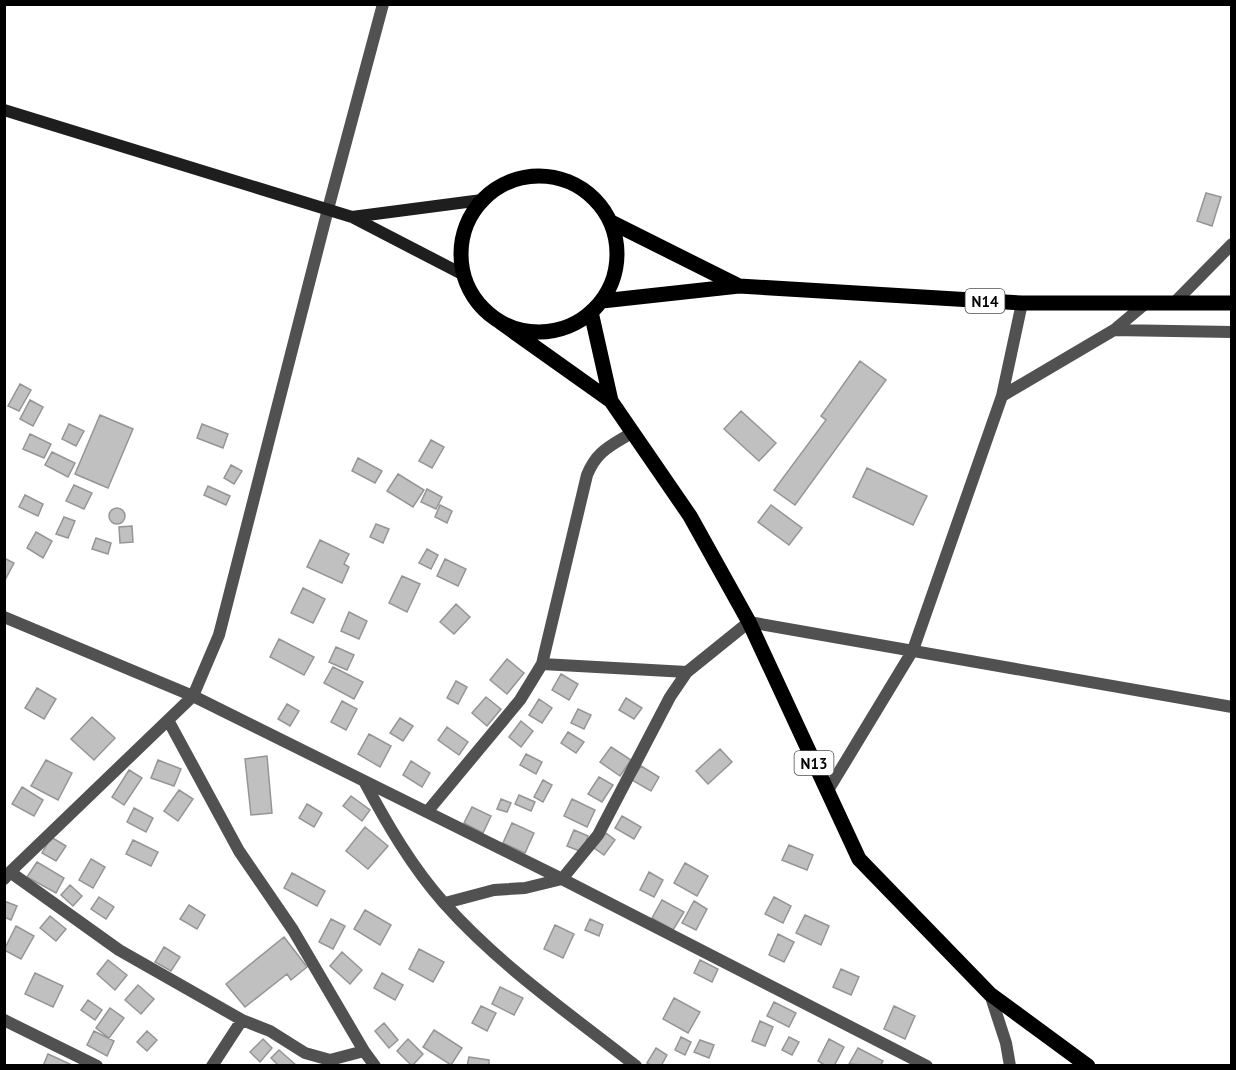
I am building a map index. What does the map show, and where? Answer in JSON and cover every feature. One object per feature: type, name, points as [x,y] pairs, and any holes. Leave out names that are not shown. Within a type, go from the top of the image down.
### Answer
[{"type":"main road","points":[[4,110],[352,217],[464,275]]},
{"type":"main road","points":[[537,175],[568,180],[594,197],[611,222],[617,249],[614,276],[602,301],[591,312],[570,326],[547,332],[523,330],[500,322],[484,310],[472,294],[464,275],[461,256],[463,236],[471,217],[482,201],[507,182],[537,175]]},
{"type":"main road","points":[[352,217],[482,201]]},
{"type":"main road","name":"N14","points":[[611,222],[739,286]]},
{"type":"main road","name":"N14","points":[[602,301],[739,286],[1022,303],[1232,303]]},
{"type":"main road","name":"N13","points":[[591,312],[612,401]]},
{"type":"main road","name":"N13","points":[[500,322],[612,401],[690,516],[749,622],[859,859],[990,994],[1088,1065]]},
{"type":"street","points":[[364,1051],[330,1060],[305,1053],[270,1031],[243,1020],[119,950],[7,876],[193,696],[219,635],[383,4]]},
{"type":"street","points":[[1173,304],[1232,243]]},
{"type":"street","points":[[827,792],[913,650],[1002,396],[1022,303]]},
{"type":"street","points":[[1002,396],[1114,330],[1145,304]]},
{"type":"street","points":[[1114,330],[1232,332]]},
{"type":"street","points":[[427,812],[520,700],[542,664],[587,475],[593,460],[604,450],[633,432]]},
{"type":"street","points":[[4,617],[193,696],[562,879],[927,1065]]},
{"type":"street","points":[[444,903],[494,890],[525,888],[562,879],[598,835],[670,697],[687,672],[749,622],[1232,707]]},
{"type":"street","points":[[542,664],[687,672]]},
{"type":"street","points":[[168,720],[239,851],[293,930],[364,1051],[375,1065]]},
{"type":"street","points":[[364,781],[394,836],[444,903],[515,972],[636,1065]]},
{"type":"street","points":[[990,994],[1006,1043],[1010,1065]]},
{"type":"street","points":[[4,1020],[97,1065]]},
{"type":"street","points":[[212,1065],[243,1020]]},
{"type":"building","points":[[1206,193],[1221,197],[1212,226],[1197,221]]},
{"type":"building","points":[[860,361],[886,380],[795,505],[774,490],[826,420],[821,416]]},
{"type":"building","points":[[20,384],[31,390],[19,411],[8,406]]},
{"type":"building","points":[[30,400],[43,407],[33,426],[20,419]]},
{"type":"building","points":[[741,411],[776,443],[759,461],[724,429]]},
{"type":"building","points":[[100,415],[133,429],[108,488],[75,474]]},
{"type":"building","points":[[69,424],[84,431],[76,446],[62,439]]},
{"type":"building","points":[[202,424],[228,434],[223,448],[197,438]]},
{"type":"building","points":[[30,434],[51,444],[44,458],[23,449]]},
{"type":"building","points":[[431,440],[444,447],[432,468],[419,461]]},
{"type":"building","points":[[52,452],[75,463],[68,477],[45,465]]},
{"type":"building","points":[[358,458],[382,471],[375,483],[352,471]]},
{"type":"building","points":[[231,465],[242,471],[234,484],[224,478]]},
{"type":"building","points":[[867,468],[927,496],[913,525],[853,497]]},
{"type":"building","points":[[398,474],[424,490],[413,507],[387,491]]},
{"type":"building","points":[[74,485],[92,493],[84,509],[66,501]]},
{"type":"building","points":[[208,486],[230,496],[226,505],[204,495]]},
{"type":"building","points":[[427,489],[442,497],[436,509],[421,502]]},
{"type":"building","points":[[25,495],[43,504],[38,516],[19,507]]},
{"type":"building","points":[[440,505],[452,511],[447,523],[435,517]]},
{"type":"building","points":[[771,505],[802,528],[789,545],[758,522]]},
{"type":"building","points":[[117,508],[123,510],[125,516],[123,522],[117,524],[111,522],[109,516],[111,510]]},
{"type":"building","points":[[64,517],[75,521],[68,538],[56,534]]},
{"type":"building","points":[[376,524],[389,529],[383,543],[370,537]]},
{"type":"building","points":[[132,526],[133,542],[120,543],[119,527]]},
{"type":"building","points":[[36,532],[52,541],[43,558],[27,548]]},
{"type":"building","points":[[96,538],[111,543],[108,554],[92,549]]},
{"type":"building","points":[[320,540],[349,554],[344,564],[349,567],[342,583],[307,567]]},
{"type":"building","points":[[427,549],[438,555],[431,569],[419,563]]},
{"type":"building","points":[[4,558],[14,563],[4,582]]},
{"type":"building","points":[[445,559],[466,569],[458,586],[437,576]]},
{"type":"building","points":[[402,576],[420,584],[407,612],[389,603]]},
{"type":"building","points":[[303,588],[325,599],[313,623],[291,613]]},
{"type":"building","points":[[456,604],[470,617],[454,634],[440,622]]},
{"type":"building","points":[[349,612],[367,621],[359,639],[341,631]]},
{"type":"building","points":[[279,639],[314,657],[304,675],[270,657]]},
{"type":"building","points":[[336,647],[354,655],[347,670],[329,662]]},
{"type":"building","points":[[507,659],[524,673],[507,694],[490,680]]},
{"type":"building","points":[[333,667],[363,682],[354,699],[324,683]]},
{"type":"building","points":[[561,674],[578,684],[569,700],[552,690]]},
{"type":"building","points":[[456,681],[467,687],[458,704],[447,698]]},
{"type":"building","points":[[37,688],[56,699],[44,719],[25,708]]},
{"type":"building","points":[[486,697],[501,709],[487,726],[472,713]]},
{"type":"building","points":[[626,698],[642,708],[634,719],[619,710]]},
{"type":"building","points":[[539,699],[552,708],[542,723],[529,715]]},
{"type":"building","points":[[342,701],[357,709],[346,730],[331,722]]},
{"type":"building","points":[[287,704],[299,711],[290,726],[278,719]]},
{"type":"building","points":[[578,709],[591,715],[584,729],[571,723]]},
{"type":"building","points":[[92,717],[115,738],[94,760],[71,739]]},
{"type":"building","points":[[400,718],[413,726],[403,741],[390,733]]},
{"type":"building","points":[[521,721],[533,731],[521,747],[509,737]]},
{"type":"building","points":[[447,727],[468,742],[459,755],[438,740]]},
{"type":"building","points":[[568,732],[584,742],[576,753],[561,743]]},
{"type":"building","points":[[369,734],[391,746],[380,767],[358,754]]},
{"type":"building","points":[[611,747],[631,760],[620,776],[600,762]]},
{"type":"building","points":[[720,749],[732,762],[708,784],[696,771]]},
{"type":"building","points":[[526,754],[542,762],[536,774],[520,765]]},
{"type":"building","points":[[267,756],[272,813],[251,815],[245,759]]},
{"type":"building","points":[[46,760],[72,773],[58,800],[31,786]]},
{"type":"building","points":[[158,760],[181,769],[174,786],[151,778]]},
{"type":"building","points":[[411,761],[430,773],[422,787],[403,775]]},
{"type":"building","points":[[641,766],[659,777],[651,791],[632,780]]},
{"type":"building","points":[[129,770],[142,778],[124,805],[112,797]]},
{"type":"building","points":[[599,777],[613,785],[602,802],[588,794]]},
{"type":"building","points":[[543,780],[552,785],[543,802],[534,797]]},
{"type":"building","points":[[22,787],[43,800],[34,816],[12,804]]},
{"type":"building","points":[[179,790],[193,799],[178,821],[164,811]]},
{"type":"building","points":[[519,795],[535,802],[531,811],[515,804]]},
{"type":"building","points":[[351,796],[370,810],[362,821],[343,806]]},
{"type":"building","points":[[501,799],[511,803],[507,812],[497,809]]},
{"type":"building","points":[[572,799],[595,810],[587,827],[564,816]]},
{"type":"building","points":[[307,804],[322,813],[314,827],[299,818]]},
{"type":"building","points":[[472,807],[491,816],[483,833],[464,823]]},
{"type":"building","points":[[134,808],[153,818],[146,832],[127,822]]},
{"type":"building","points":[[622,816],[641,827],[634,839],[615,828]]},
{"type":"building","points":[[512,823],[534,833],[525,853],[503,843]]},
{"type":"building","points":[[365,827],[388,846],[368,869],[346,851]]},
{"type":"building","points":[[574,830],[588,836],[582,852],[567,846]]},
{"type":"building","points":[[606,833],[615,840],[604,855],[594,848]]},
{"type":"building","points":[[51,837],[66,846],[56,861],[42,853]]},
{"type":"building","points":[[133,840],[158,852],[151,866],[126,854]]},
{"type":"building","points":[[789,845],[813,855],[807,870],[782,860]]},
{"type":"building","points":[[91,859],[105,867],[93,888],[79,880]]},
{"type":"building","points":[[37,862],[64,878],[56,893],[27,877]]},
{"type":"building","points":[[685,863],[708,876],[697,896],[674,883]]},
{"type":"building","points":[[649,872],[663,880],[654,897],[640,890]]},
{"type":"building","points":[[292,873],[325,891],[317,906],[284,888]]},
{"type":"building","points":[[70,885],[82,896],[73,906],[61,895]]},
{"type":"building","points":[[99,897],[114,907],[106,919],[91,909]]},
{"type":"building","points":[[774,897],[791,906],[783,923],[765,914]]},
{"type":"building","points":[[662,900],[684,912],[673,930],[652,918]]},
{"type":"building","points":[[4,901],[17,906],[11,920],[4,917]]},
{"type":"building","points":[[694,901],[707,909],[696,930],[682,923]]},
{"type":"building","points":[[189,905],[205,915],[197,929],[180,919]]},
{"type":"building","points":[[365,910],[391,925],[380,945],[354,929]]},
{"type":"building","points":[[805,915],[829,926],[821,945],[796,933]]},
{"type":"building","points":[[50,916],[66,929],[56,941],[40,928]]},
{"type":"building","points":[[331,919],[345,926],[333,949],[319,942]]},
{"type":"building","points":[[590,919],[603,925],[599,936],[585,930]]},
{"type":"building","points":[[555,925],[574,934],[563,958],[544,949]]},
{"type":"building","points":[[16,926],[34,936],[21,959],[4,950]]},
{"type":"building","points":[[778,934],[794,942],[784,962],[769,955]]},
{"type":"building","points":[[284,937],[307,967],[291,980],[287,974],[245,1007],[226,984]]},
{"type":"building","points":[[164,947],[180,957],[171,971],[155,962]]},
{"type":"building","points":[[419,949],[444,962],[433,982],[409,969]]},
{"type":"building","points":[[342,952],[362,970],[350,984],[330,966]]},
{"type":"building","points":[[108,960],[127,975],[115,990],[97,974]]},
{"type":"building","points":[[700,960],[718,969],[712,982],[694,973]]},
{"type":"building","points":[[841,969],[859,977],[851,995],[833,987]]},
{"type":"building","points":[[35,973],[63,986],[53,1007],[25,994]]},
{"type":"building","points":[[382,973],[403,985],[395,1000],[374,988]]},
{"type":"building","points":[[138,985],[154,999],[141,1014],[125,1000]]},
{"type":"building","points":[[500,987],[523,998],[514,1015],[492,1004]]},
{"type":"building","points":[[674,998],[700,1012],[688,1033],[663,1019]]},
{"type":"building","points":[[88,1000],[102,1010],[95,1020],[81,1010]]},
{"type":"building","points":[[774,1002],[796,1013],[789,1027],[767,1016]]},
{"type":"building","points":[[481,1006],[496,1013],[487,1031],[472,1023]]},
{"type":"building","points":[[894,1006],[915,1016],[905,1039],[884,1029]]},
{"type":"building","points":[[110,1008],[124,1018],[109,1038],[96,1028]]},
{"type":"building","points":[[760,1021],[773,1027],[765,1046],[752,1041]]},
{"type":"building","points":[[384,1023],[398,1040],[389,1048],[375,1031]]},
{"type":"building","points":[[434,1030],[462,1048],[451,1065],[423,1047]]},
{"type":"building","points":[[94,1031],[114,1041],[107,1056],[87,1045]]},
{"type":"building","points":[[147,1031],[157,1040],[147,1051],[137,1042]]},
{"type":"building","points":[[681,1037],[691,1042],[685,1055],[675,1050]]},
{"type":"building","points":[[789,1037],[799,1042],[792,1055],[782,1050]]},
{"type":"building","points":[[263,1039],[272,1048],[260,1062],[250,1052]]},
{"type":"building","points":[[408,1039],[423,1054],[412,1066],[397,1051]]},
{"type":"building","points":[[829,1039],[844,1047],[834,1066],[826,1066],[818,1061]]},
{"type":"building","points":[[700,1040],[714,1045],[709,1058],[694,1052]]},
{"type":"building","points":[[656,1048],[667,1055],[661,1066],[647,1063]]},
{"type":"building","points":[[858,1048],[883,1061],[880,1066],[849,1064]]},
{"type":"building","points":[[279,1050],[296,1066],[279,1066],[271,1058]]},
{"type":"building","points":[[48,1054],[70,1064],[69,1066],[43,1066]]},
{"type":"building","points":[[469,1057],[489,1060],[489,1066],[467,1066]]}]
